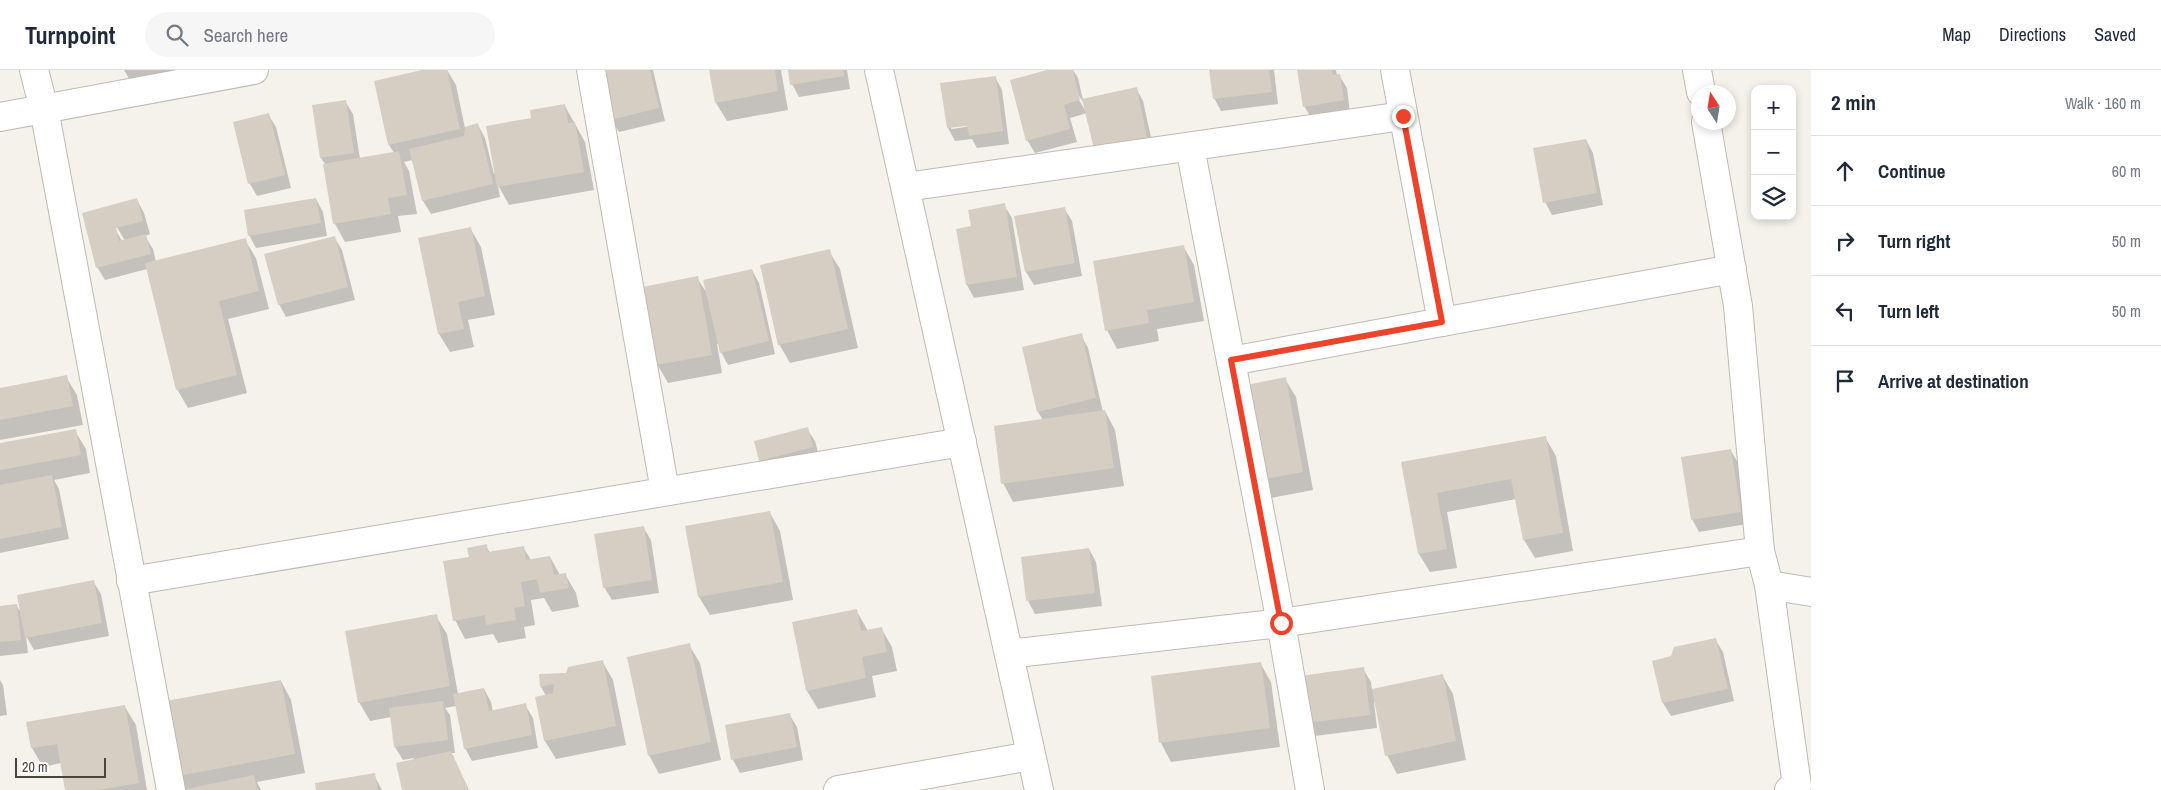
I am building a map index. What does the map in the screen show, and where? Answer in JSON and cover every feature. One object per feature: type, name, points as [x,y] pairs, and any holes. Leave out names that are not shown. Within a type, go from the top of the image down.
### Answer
[{"type":"street","points":[[34,70],[44,109],[170,790]]},
{"type":"street","points":[[0,117],[254,70]]},
{"type":"street","points":[[590,70],[665,491]]},
{"type":"street","points":[[879,70],[1039,790]]},
{"type":"street","points":[[1395,70],[1442,322]]},
{"type":"street","points":[[1697,70],[1700,85]]},
{"type":"street","points":[[906,188],[1403,116]]},
{"type":"street","points":[[1707,130],[1738,306],[1760,551],[1769,585],[1797,786],[1789,790]]},
{"type":"street","points":[[1190,147],[1281,623],[1310,790]]},
{"type":"street","points":[[1231,360],[1732,269]]},
{"type":"street","points":[[131,581],[962,442]]},
{"type":"street","points":[[1009,654],[1281,623],[1760,551]]},
{"type":"street","points":[[1769,585],[1811,592]]},
{"type":"street","points":[[838,790],[1032,756]]},
{"type":"building","points":[[422,70],[447,70],[460,129],[388,145],[374,81]]},
{"type":"building","points":[[598,70],[650,70],[659,108],[610,120]]},
{"type":"building","points":[[709,70],[775,70],[778,91],[715,103]]},
{"type":"building","points":[[788,70],[843,70],[844,76],[790,85]]},
{"type":"building","points":[[1047,70],[1073,70],[1080,100],[1064,105],[1070,129],[1026,141],[1010,80]]},
{"type":"building","points":[[1209,70],[1269,70],[1272,92],[1213,99]]},
{"type":"building","points":[[1297,70],[1332,70],[1333,75],[1340,74],[1344,100],[1303,107]]},
{"type":"building","points":[[996,76],[1003,131],[969,136],[967,126],[947,128],[940,83]]},
{"type":"building","points":[[1137,87],[1147,138],[1094,149],[1082,99]]},
{"type":"building","points":[[346,100],[354,153],[320,158],[312,105]]},
{"type":"building","points":[[565,104],[568,123],[575,122],[584,172],[497,187],[486,126],[531,118],[530,110]]},
{"type":"building","points":[[269,113],[285,175],[248,184],[233,122]]},
{"type":"building","points":[[478,123],[493,184],[422,201],[409,149],[464,136],[465,127]]},
{"type":"building","points":[[1586,139],[1597,193],[1543,203],[1533,148]]},
{"type":"building","points":[[399,151],[407,195],[388,198],[391,214],[333,224],[323,164]]},
{"type":"building","points":[[137,198],[143,221],[116,228],[119,241],[146,234],[151,254],[96,268],[82,213]]},
{"type":"building","points":[[316,198],[321,223],[248,236],[244,210]]},
{"type":"building","points":[[1005,203],[1017,277],[966,285],[956,229],[971,226],[968,210]]},
{"type":"building","points":[[1065,207],[1075,263],[1025,272],[1014,216]]},
{"type":"building","points":[[471,227],[485,296],[458,302],[464,329],[438,334],[418,238]]},
{"type":"building","points":[[335,236],[348,287],[278,305],[264,254]]},
{"type":"building","points":[[246,238],[259,291],[219,301],[237,375],[176,390],[145,263]]},
{"type":"building","points":[[1184,245],[1194,302],[1147,310],[1149,323],[1105,331],[1093,261]]},
{"type":"building","points":[[830,249],[848,329],[778,345],[760,265]]},
{"type":"building","points":[[752,269],[769,341],[720,353],[703,280]]},
{"type":"building","points":[[698,276],[712,355],[656,365],[642,287]]},
{"type":"building","points":[[1082,333],[1096,398],[1037,412],[1022,347]]},
{"type":"building","points":[[67,375],[73,406],[0,420],[0,388]]},
{"type":"building","points":[[1286,377],[1303,472],[1259,480],[1242,386]]},
{"type":"building","points":[[1105,410],[1114,468],[1001,484],[994,426]]},
{"type":"building","points":[[808,427],[813,447],[759,461],[754,441]]},
{"type":"building","points":[[76,429],[81,455],[0,470],[0,443]]},
{"type":"building","points":[[1546,436],[1563,533],[1523,540],[1511,479],[1437,493],[1447,549],[1418,554],[1401,462]]},
{"type":"building","points":[[1731,449],[1741,512],[1691,520],[1681,457]]},
{"type":"building","points":[[52,475],[62,527],[0,539],[0,485]]},
{"type":"building","points":[[770,511],[783,582],[698,597],[685,526]]},
{"type":"building","points":[[644,526],[652,580],[603,588],[594,534]]},
{"type":"building","points":[[487,544],[488,552],[524,546],[526,560],[550,556],[554,575],[566,573],[569,588],[540,593],[537,579],[521,582],[525,606],[514,608],[516,620],[486,625],[485,615],[453,621],[443,561],[469,557],[467,548]]},
{"type":"building","points":[[1089,548],[1095,593],[1026,601],[1021,557]]},
{"type":"building","points":[[94,580],[102,623],[25,638],[17,595]]},
{"type":"building","points":[[17,604],[21,640],[0,642],[0,606]]},
{"type":"building","points":[[857,609],[861,631],[882,627],[887,652],[862,657],[866,678],[806,691],[792,622]]},
{"type":"building","points":[[437,614],[450,686],[358,703],[345,631]]},
{"type":"building","points":[[1716,638],[1728,689],[1662,703],[1652,661],[1671,656],[1674,647]]},
{"type":"building","points":[[690,643],[711,742],[648,756],[627,657]]},
{"type":"building","points":[[603,660],[616,726],[544,741],[535,697],[553,693],[554,684],[540,687],[539,674],[566,673],[568,667]]},
{"type":"building","points":[[1261,662],[1270,728],[1159,743],[1151,676]]},
{"type":"building","points":[[1364,667],[1370,715],[1306,723],[1300,676]]},
{"type":"building","points":[[1443,674],[1456,741],[1385,756],[1372,689]]},
{"type":"building","points":[[281,680],[295,754],[173,777],[160,702]]},
{"type":"building","points":[[484,688],[489,711],[526,703],[532,735],[464,749],[453,694]]},
{"type":"building","points":[[443,701],[448,740],[394,747],[389,708]]},
{"type":"building","points":[[125,705],[139,783],[98,790],[65,790],[57,744],[31,748],[26,722]]},
{"type":"building","points":[[790,713],[797,747],[731,760],[725,725]]},
{"type":"building","points":[[451,751],[469,790],[402,790],[396,763]]},
{"type":"building","points":[[375,773],[378,790],[316,790],[315,783]]},
{"type":"building","points":[[254,775],[257,790],[186,790],[186,789]]},
{"type":"route","points":[[1281,623],[1231,360],[1442,322],[1403,116]]}]
